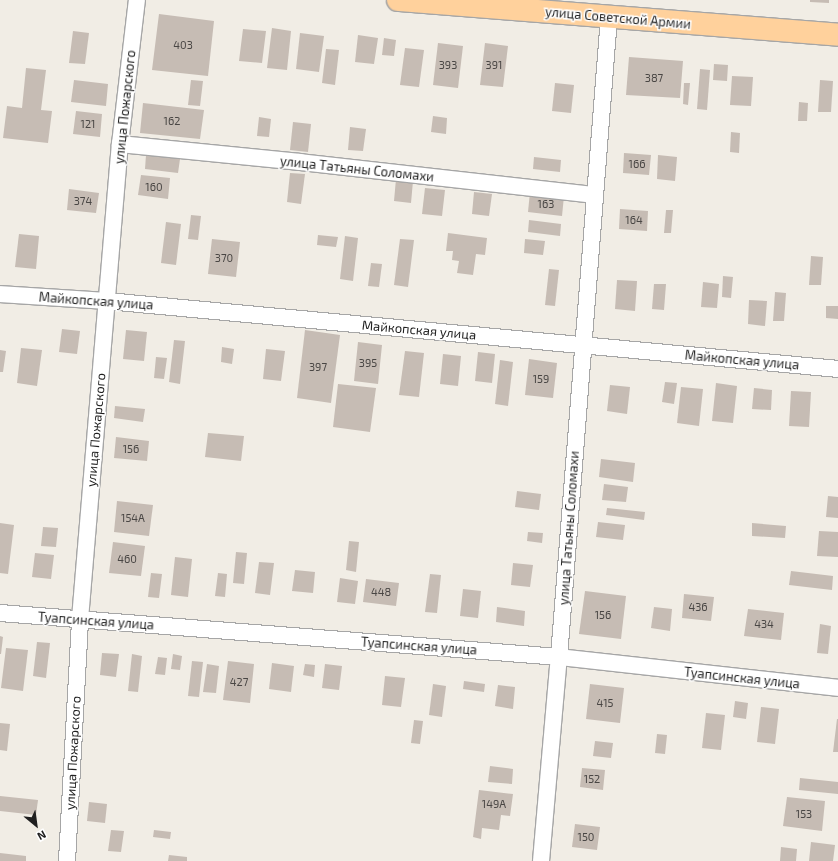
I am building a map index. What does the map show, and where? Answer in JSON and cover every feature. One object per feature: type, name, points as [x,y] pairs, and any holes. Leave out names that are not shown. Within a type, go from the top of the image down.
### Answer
[{"type":"main road","name":"улица Советской Армии","points":[[398,0],[838,35]]},
{"type":"street","name":"улица Пожарского","points":[[67,861],[80,619],[120,144],[136,0]]},
{"type":"street","name":"улица Татьяны Соломахи","points":[[541,861],[559,657],[582,344],[609,17]]},
{"type":"street","name":"улица Татьяны Соломахи","points":[[120,144],[594,195]]},
{"type":"street","name":"Майкопская улица","points":[[0,294],[107,301],[838,369]]},
{"type":"street","name":"Туапсинская улица","points":[[0,613],[559,657],[838,688]]},
{"type":"building","points":[[810,0],[829,0],[829,3],[810,2]]},
{"type":"building","points":[[159,14],[214,21],[208,76],[152,70]]},
{"type":"building","points":[[272,28],[291,31],[287,70],[267,68]]},
{"type":"building","points":[[243,29],[266,31],[262,63],[239,61]]},
{"type":"building","points":[[73,31],[89,33],[85,64],[69,63]]},
{"type":"building","points":[[300,33],[324,36],[319,72],[296,69]]},
{"type":"building","points":[[358,35],[378,38],[374,64],[355,62]]},
{"type":"building","points":[[384,38],[396,40],[394,56],[382,55]]},
{"type":"building","points":[[438,43],[463,46],[458,88],[433,85]]},
{"type":"building","points":[[485,43],[508,46],[503,87],[480,85]]},
{"type":"building","points":[[405,48],[424,50],[419,87],[400,85]]},
{"type":"building","points":[[326,49],[339,50],[335,85],[322,83]]},
{"type":"building","points":[[629,57],[683,61],[680,98],[626,95]]},
{"type":"building","points":[[714,64],[728,65],[727,81],[713,80]]},
{"type":"building","points":[[26,68],[46,70],[41,110],[52,111],[48,143],[3,138],[7,106],[22,108]]},
{"type":"building","points":[[700,69],[710,70],[707,110],[697,109]]},
{"type":"building","points":[[732,76],[753,77],[751,106],[730,105]]},
{"type":"building","points":[[74,80],[108,84],[106,106],[71,102]]},
{"type":"building","points":[[191,80],[203,81],[200,106],[188,105]]},
{"type":"building","points":[[820,80],[833,81],[831,112],[818,112]]},
{"type":"building","points":[[555,83],[574,85],[571,113],[552,111]]},
{"type":"building","points":[[684,83],[690,83],[688,105],[683,104]]},
{"type":"building","points":[[799,102],[808,103],[807,121],[798,121]]},
{"type":"building","points":[[143,103],[204,110],[200,139],[140,133]]},
{"type":"building","points":[[76,111],[102,114],[100,137],[73,134]]},
{"type":"building","points":[[433,116],[447,118],[446,134],[431,132]]},
{"type":"building","points":[[259,117],[271,119],[269,137],[257,136]]},
{"type":"building","points":[[293,122],[311,124],[308,152],[290,150]]},
{"type":"building","points":[[350,127],[366,129],[363,151],[348,150]]},
{"type":"building","points":[[731,132],[740,133],[739,153],[730,152]]},
{"type":"building","points":[[624,153],[651,155],[649,175],[623,173]]},
{"type":"building","points":[[146,155],[180,159],[178,173],[145,169]]},
{"type":"building","points":[[658,155],[677,157],[675,181],[657,179]]},
{"type":"building","points":[[534,157],[561,160],[560,172],[533,169]]},
{"type":"building","points":[[290,173],[305,174],[301,204],[287,202]]},
{"type":"building","points":[[141,175],[170,178],[168,199],[138,195]]},
{"type":"building","points":[[396,179],[413,181],[411,203],[394,201]]},
{"type":"building","points":[[425,188],[445,190],[442,216],[422,214]]},
{"type":"building","points":[[69,189],[99,193],[96,213],[67,210]]},
{"type":"building","points":[[474,192],[492,194],[489,216],[472,214]]},
{"type":"building","points":[[530,192],[564,196],[562,216],[528,212]]},
{"type":"building","points":[[620,209],[648,211],[647,231],[619,229]]},
{"type":"building","points":[[666,210],[673,210],[671,233],[664,233]]},
{"type":"building","points":[[191,215],[201,216],[198,240],[188,239]]},
{"type":"building","points":[[529,220],[561,224],[560,236],[528,232]]},
{"type":"building","points":[[166,222],[181,224],[176,265],[161,263]]},
{"type":"building","points":[[448,233],[487,238],[485,255],[476,254],[473,275],[457,273],[459,261],[452,260],[453,251],[446,251]]},
{"type":"building","points":[[19,234],[39,236],[36,269],[15,267]]},
{"type":"building","points":[[318,235],[338,237],[336,247],[317,245]]},
{"type":"building","points":[[345,236],[358,238],[353,281],[340,279]]},
{"type":"building","points":[[212,239],[240,242],[236,277],[208,274]]},
{"type":"building","points":[[400,239],[414,240],[408,287],[394,285]]},
{"type":"building","points":[[525,239],[545,241],[543,255],[524,253]]},
{"type":"building","points":[[811,256],[823,257],[821,285],[809,285]]},
{"type":"building","points":[[371,263],[382,264],[379,287],[368,286]]},
{"type":"building","points":[[549,269],[559,270],[555,306],[545,305]]},
{"type":"building","points":[[723,276],[733,277],[731,298],[722,297]]},
{"type":"building","points":[[617,280],[637,281],[635,311],[615,309]]},
{"type":"building","points":[[703,282],[719,284],[717,308],[701,307]]},
{"type":"building","points":[[654,284],[666,284],[664,310],[652,309]]},
{"type":"building","points":[[775,292],[786,293],[784,321],[773,321]]},
{"type":"building","points":[[749,300],[767,301],[765,326],[748,324]]},
{"type":"building","points":[[826,306],[838,306],[838,319],[826,318]]},
{"type":"building","points":[[62,329],[80,331],[77,354],[59,352]]},
{"type":"building","points":[[126,330],[147,332],[144,361],[123,359]]},
{"type":"building","points":[[305,330],[340,335],[331,403],[297,398]]},
{"type":"building","points":[[174,340],[185,341],[180,384],[169,382]]},
{"type":"building","points":[[358,342],[382,345],[378,384],[354,381]]},
{"type":"building","points":[[222,347],[234,349],[232,364],[221,362]]},
{"type":"building","points":[[21,348],[42,350],[37,386],[17,383]]},
{"type":"building","points":[[266,349],[285,351],[281,381],[263,379]]},
{"type":"building","points":[[0,350],[6,351],[3,372],[0,372]]},
{"type":"building","points":[[405,351],[424,353],[419,397],[399,395]]},
{"type":"building","points":[[478,352],[495,354],[492,383],[475,381]]},
{"type":"building","points":[[443,354],[461,356],[458,386],[440,384]]},
{"type":"building","points":[[156,357],[167,358],[164,379],[154,378]]},
{"type":"building","points":[[529,359],[557,363],[553,398],[525,395]]},
{"type":"building","points":[[500,360],[513,362],[508,406],[495,404]]},
{"type":"building","points":[[665,382],[677,383],[674,404],[662,402]]},
{"type":"building","points":[[716,383],[737,386],[733,423],[712,421]]},
{"type":"building","points":[[338,384],[376,388],[370,432],[333,427]]},
{"type":"building","points":[[610,385],[630,387],[627,414],[607,411]]},
{"type":"building","points":[[681,387],[703,389],[699,426],[677,423]]},
{"type":"building","points":[[754,388],[772,390],[771,410],[752,409]]},
{"type":"building","points":[[791,391],[811,392],[809,427],[789,426]]},
{"type":"building","points":[[115,406],[145,409],[143,422],[114,418]]},
{"type":"building","points":[[208,433],[244,436],[241,461],[205,457]]},
{"type":"building","points":[[116,437],[149,441],[147,461],[114,458]]},
{"type":"building","points":[[601,459],[635,463],[633,482],[599,477]]},
{"type":"building","points":[[604,484],[628,487],[626,502],[602,500]]},
{"type":"building","points":[[517,491],[541,494],[539,510],[515,507]]},
{"type":"building","points":[[828,496],[838,497],[838,518],[826,517]]},
{"type":"building","points":[[117,501],[153,505],[149,536],[114,532]]},
{"type":"building","points":[[607,508],[645,512],[644,520],[606,515]]},
{"type":"building","points":[[598,522],[625,525],[623,540],[596,537]]},
{"type":"building","points":[[0,523],[14,525],[8,574],[0,573]]},
{"type":"building","points":[[752,523],[786,526],[785,538],[752,536]]},
{"type":"building","points":[[43,527],[58,528],[56,547],[41,546]]},
{"type":"building","points":[[819,531],[838,532],[838,557],[817,556]]},
{"type":"building","points":[[528,532],[543,533],[542,543],[527,541]]},
{"type":"building","points":[[349,541],[359,542],[356,572],[346,570]]},
{"type":"building","points":[[113,542],[145,546],[141,576],[109,573]]},
{"type":"building","points":[[236,552],[247,553],[244,584],[233,583]]},
{"type":"building","points":[[35,553],[54,555],[51,579],[32,577]]},
{"type":"building","points":[[175,557],[192,559],[188,597],[171,595]]},
{"type":"building","points":[[259,562],[274,563],[270,595],[255,593]]},
{"type":"building","points":[[513,563],[533,565],[530,587],[511,585]]},
{"type":"building","points":[[295,570],[315,572],[313,593],[292,591]]},
{"type":"building","points":[[791,571],[833,576],[832,590],[789,585]]},
{"type":"building","points":[[151,573],[162,574],[159,598],[148,597]]},
{"type":"building","points":[[218,573],[227,574],[225,597],[215,596]]},
{"type":"building","points":[[430,574],[441,575],[437,613],[425,612]]},
{"type":"building","points":[[340,578],[358,581],[355,604],[337,602]]},
{"type":"building","points":[[366,579],[399,583],[396,606],[363,602]]},
{"type":"building","points":[[463,589],[481,591],[478,618],[460,616]]},
{"type":"building","points":[[585,591],[626,596],[621,639],[579,634]]},
{"type":"building","points":[[684,594],[714,597],[711,621],[682,618]]},
{"type":"building","points":[[497,607],[525,611],[524,626],[496,622]]},
{"type":"building","points":[[654,607],[672,609],[670,631],[651,628]]},
{"type":"building","points":[[748,609],[784,613],[781,640],[744,636]]},
{"type":"building","points":[[820,624],[831,626],[828,654],[817,653]]},
{"type":"building","points":[[0,636],[3,637],[1,654],[0,654]]},
{"type":"building","points":[[37,642],[50,643],[46,678],[33,676]]},
{"type":"building","points":[[6,648],[28,650],[23,691],[1,688]]},
{"type":"building","points":[[102,653],[119,654],[116,677],[100,675]]},
{"type":"building","points":[[132,654],[142,656],[138,692],[128,691]]},
{"type":"building","points":[[173,654],[182,656],[180,670],[171,669]]},
{"type":"building","points":[[158,657],[167,658],[165,675],[155,674]]},
{"type":"building","points":[[192,661],[203,662],[199,697],[188,696]]},
{"type":"building","points":[[228,661],[254,664],[250,703],[223,700]]},
{"type":"building","points":[[272,663],[294,666],[291,692],[269,689]]},
{"type":"building","points":[[207,664],[219,666],[216,693],[203,692]]},
{"type":"building","points":[[305,664],[315,665],[314,677],[303,675]]},
{"type":"building","points":[[325,664],[342,666],[339,690],[322,688]]},
{"type":"building","points":[[385,676],[405,678],[401,707],[382,705]]},
{"type":"building","points":[[464,681],[485,684],[484,692],[463,689]]},
{"type":"building","points":[[433,684],[446,686],[442,717],[429,715]]},
{"type":"building","points":[[590,684],[624,688],[620,723],[586,719]]},
{"type":"building","points":[[498,685],[515,687],[513,709],[495,706]]},
{"type":"building","points":[[735,701],[748,703],[746,719],[733,717]]},
{"type":"building","points":[[761,707],[779,709],[775,744],[757,742]]},
{"type":"building","points":[[706,713],[725,715],[721,750],[702,748]]},
{"type":"building","points":[[837,719],[838,752],[833,752]]},
{"type":"building","points":[[414,720],[423,721],[420,744],[411,743]]},
{"type":"building","points":[[0,723],[10,724],[7,751],[0,750]]},
{"type":"building","points":[[657,734],[667,735],[665,754],[655,753]]},
{"type":"building","points":[[595,741],[613,743],[611,758],[593,756]]},
{"type":"building","points":[[490,766],[513,769],[512,784],[488,782]]},
{"type":"building","points":[[582,768],[605,770],[603,790],[580,787]]},
{"type":"building","points":[[800,778],[838,782],[838,794],[799,790]]},
{"type":"building","points":[[479,790],[513,794],[510,816],[501,815],[499,830],[482,828],[481,839],[473,837]]},
{"type":"building","points":[[0,796],[38,800],[36,815],[0,811]]},
{"type":"building","points":[[787,797],[825,801],[822,831],[783,826]]},
{"type":"building","points":[[89,802],[107,804],[105,823],[87,821]]},
{"type":"building","points":[[575,824],[600,827],[597,850],[572,847]]},
{"type":"building","points":[[111,830],[124,831],[121,852],[108,851]]},
{"type":"building","points":[[154,830],[171,832],[170,839],[153,837]]},
{"type":"building","points":[[811,842],[835,845],[833,861],[809,861]]},
{"type":"building","points":[[781,847],[797,849],[796,861],[780,861]]},
{"type":"building","points":[[0,853],[26,856],[26,861],[0,861]]},
{"type":"building","points":[[169,855],[187,857],[187,861],[168,861]]}]
